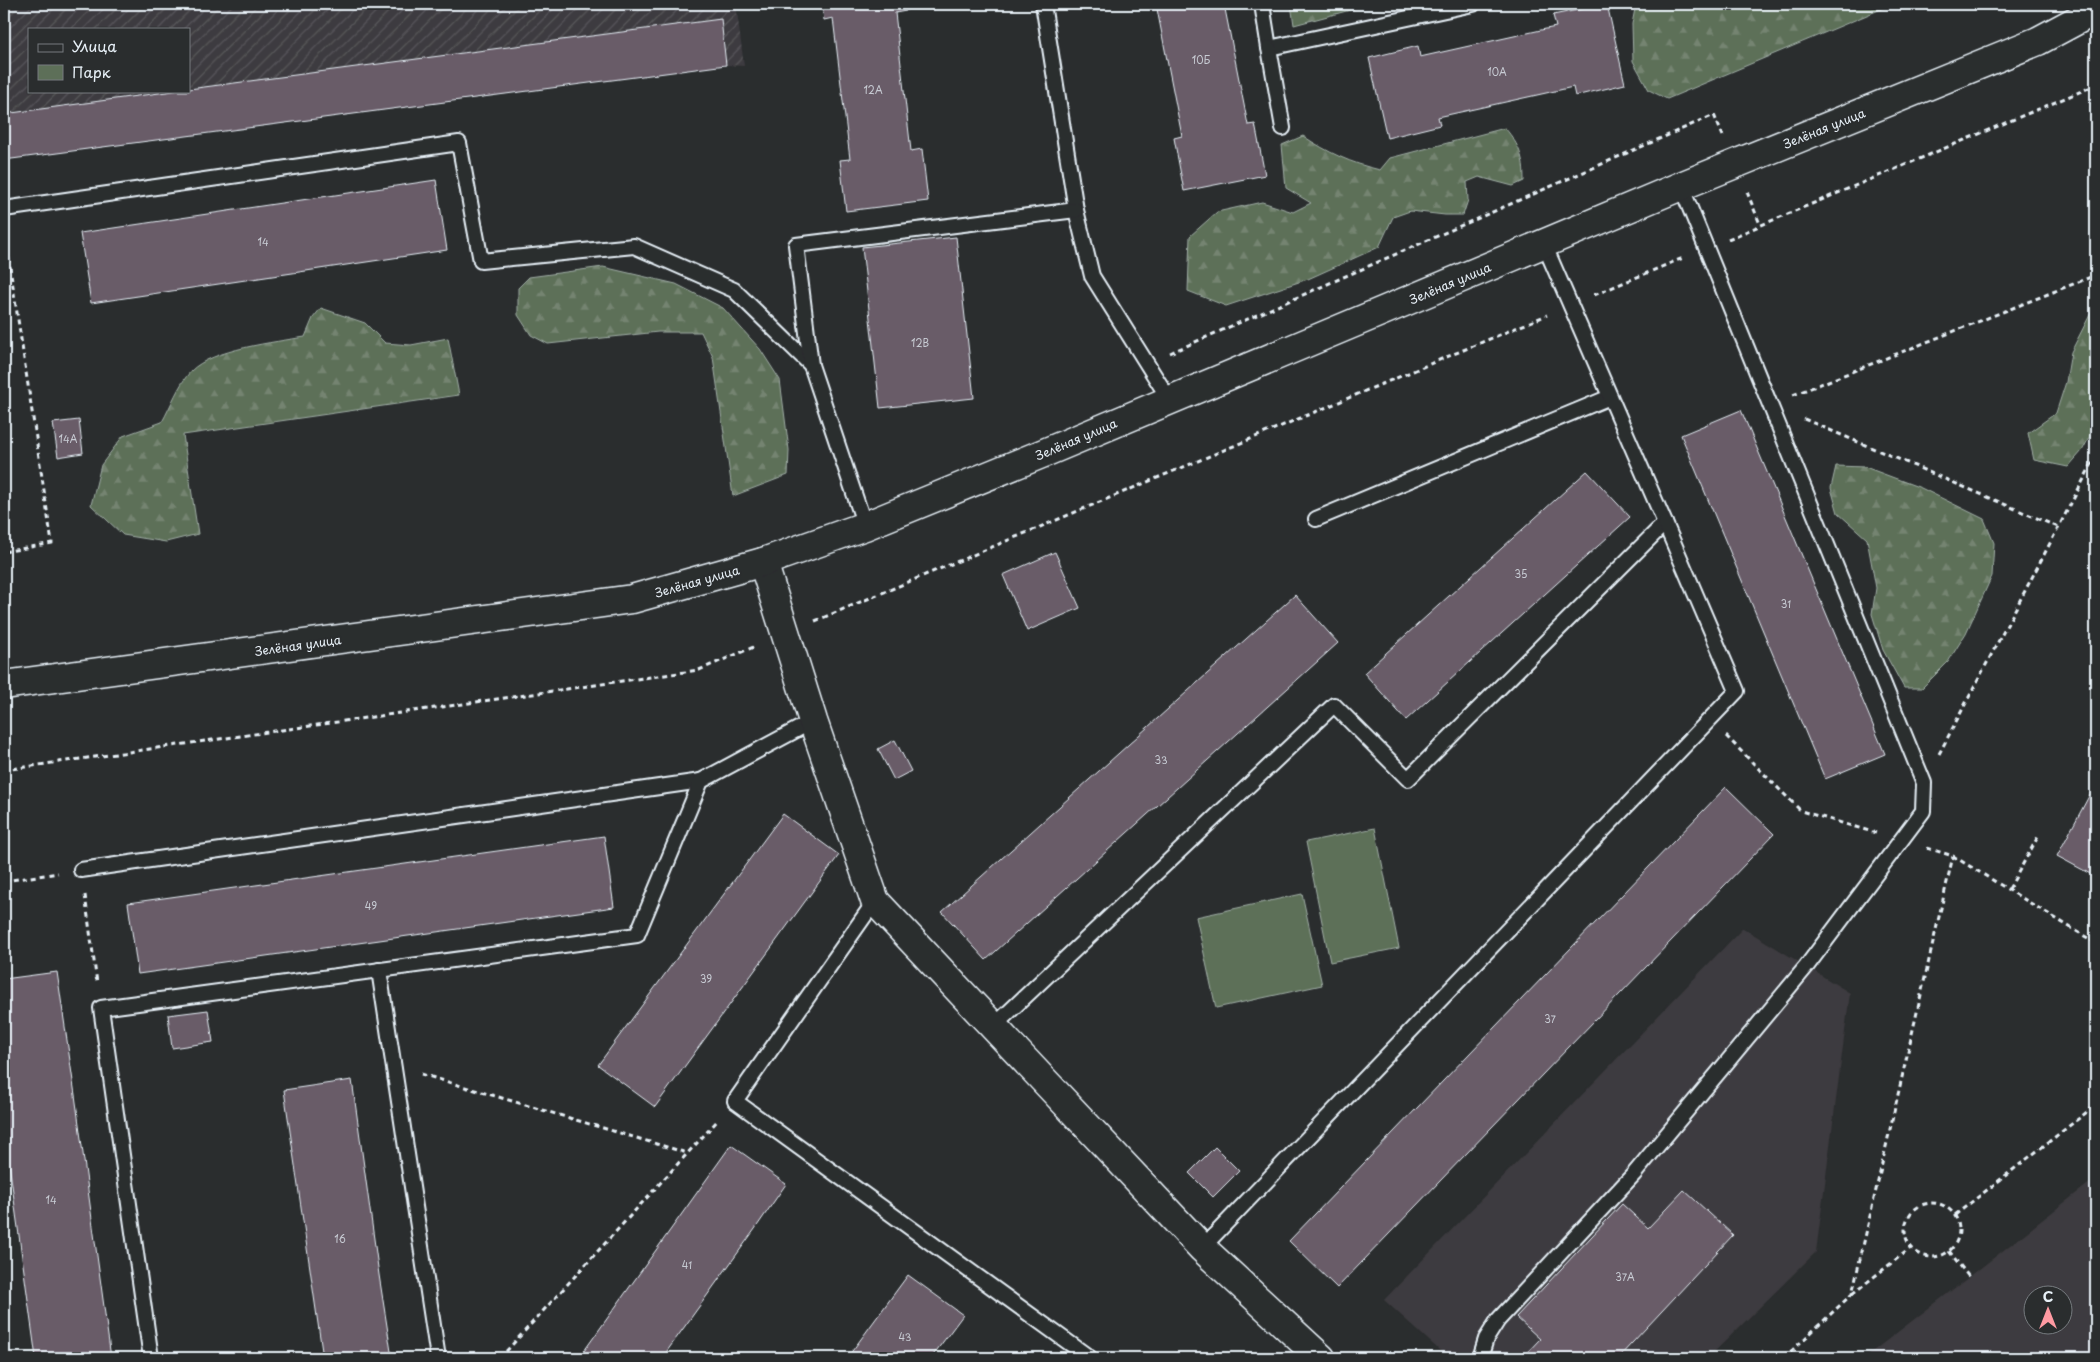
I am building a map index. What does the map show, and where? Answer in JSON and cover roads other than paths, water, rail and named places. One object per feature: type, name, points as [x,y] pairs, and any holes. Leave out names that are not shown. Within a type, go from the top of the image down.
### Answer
[{"type":"main road","name":"Зелёная улица","points":[[4,685],[632,599],[764,562],[865,526],[1681,186],[2038,41],[2096,10]]},
{"type":"main road","points":[[764,562],[813,721],[875,901],[1202,1248],[1321,1358]]},
{"type":"lane","points":[[1043,4],[1076,210],[1092,276],[1169,399]]},
{"type":"lane","points":[[1262,4],[1283,128]]},
{"type":"lane","points":[[1270,48],[1473,4]]},
{"type":"lane","points":[[4,209],[460,143],[481,261],[634,246],[734,290],[811,365]]},
{"type":"lane","points":[[1480,1358],[1486,1339],[1498,1320],[1634,1174],[1806,968],[1923,811],[1924,783],[1681,186]]},
{"type":"lane","points":[[865,526],[811,365],[796,244],[1076,210]]},
{"type":"lane","points":[[1202,1248],[1737,691],[1544,244]]},
{"type":"lane","points":[[1316,519],[1610,397]]},
{"type":"lane","points":[[993,1027],[1334,705],[1408,779],[1665,523]]},
{"type":"lane","points":[[81,870],[701,781],[813,721]]},
{"type":"lane","points":[[151,1358],[101,1008],[637,935],[701,781]]},
{"type":"lane","points":[[875,901],[735,1101],[1090,1358]]},
{"type":"lane","points":[[379,970],[438,1358]]}]
